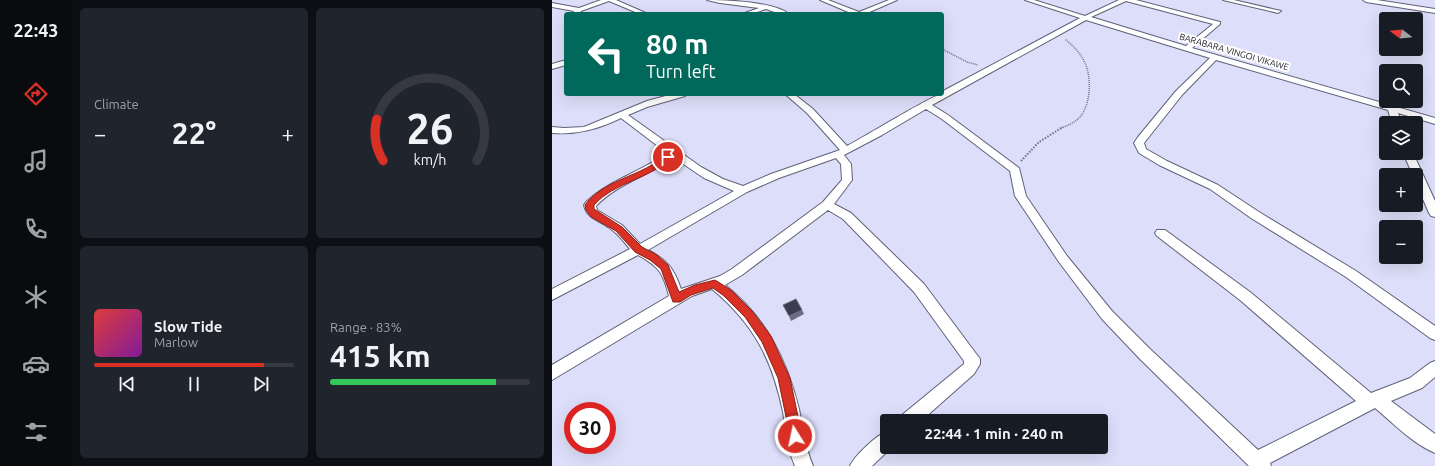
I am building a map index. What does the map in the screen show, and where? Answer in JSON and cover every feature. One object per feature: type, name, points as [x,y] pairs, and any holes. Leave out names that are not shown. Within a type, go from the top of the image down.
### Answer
[{"type":"street","points":[[552,5],[577,12],[607,0]]},
{"type":"street","points":[[611,0],[639,12]]},
{"type":"street","points":[[710,0],[751,4],[768,7],[781,12]]},
{"type":"street","points":[[823,0],[854,12]]},
{"type":"street","points":[[832,3],[840,0]]},
{"type":"street","points":[[864,12],[894,0]]},
{"type":"street","name":"BARABARA VINGOI VIKAWE","points":[[1028,0],[1187,49],[1435,121]]},
{"type":"street","points":[[944,95],[1085,18],[1123,0],[1218,23],[1187,49]]},
{"type":"street","points":[[1226,0],[1278,11]]},
{"type":"street","points":[[1366,0],[1435,11]]},
{"type":"street","points":[[752,12],[768,7]]},
{"type":"street","points":[[1215,57],[1179,93],[1141,139],[1139,143],[1142,151],[1163,163],[1214,187],[1255,215],[1351,274],[1435,334]]},
{"type":"street","points":[[552,67],[564,63]]},
{"type":"street","points":[[552,130],[583,131],[600,126],[643,105],[675,96]]},
{"type":"street","points":[[552,372],[687,292],[725,280],[756,260],[827,205],[847,180],[846,164],[842,153],[810,111],[791,96]]},
{"type":"street","points":[[552,295],[688,223],[743,190],[775,176],[842,153],[942,96]]},
{"type":"street","points":[[925,105],[945,117],[1015,170],[1021,196],[1063,259],[1107,315],[1145,354],[1202,406],[1259,463],[1373,400],[1416,383],[1435,368]]},
{"type":"street","points":[[1392,109],[1394,116]]},
{"type":"street","points":[[622,114],[634,125],[698,170],[733,187],[743,190]]},
{"type":"street","points":[[673,153],[652,168],[613,187],[595,199],[590,205],[590,210],[594,215],[619,229],[638,249],[654,257],[665,267],[677,299]]},
{"type":"street","points":[[1411,160],[1435,213]]},
{"type":"street","points":[[827,205],[847,216],[919,288],[972,359],[972,364],[969,369],[916,414]]},
{"type":"street","points":[[1161,233],[1245,296],[1332,372],[1435,444]]},
{"type":"street","points":[[715,284],[749,314],[767,340],[784,378],[797,448],[800,460],[804,466]]},
{"type":"street","points":[[859,466],[880,446]]},
{"type":"path","points":[[1015,170],[1034,146],[1050,134],[1078,120],[1086,103],[1089,84],[1085,62],[1059,33]]},
{"type":"path","points":[[944,50],[967,62],[993,68]]},
{"type":"building","points":[[796,299],[802,310],[789,316],[783,305]]},
{"type":"route","points":[[668,157],[652,168],[629,178],[595,199],[590,205],[590,210],[594,215],[613,224],[633,242],[638,249],[654,257],[665,267],[677,299],[687,292],[715,284],[735,300],[749,314],[767,340],[784,378],[795,436]]}]
